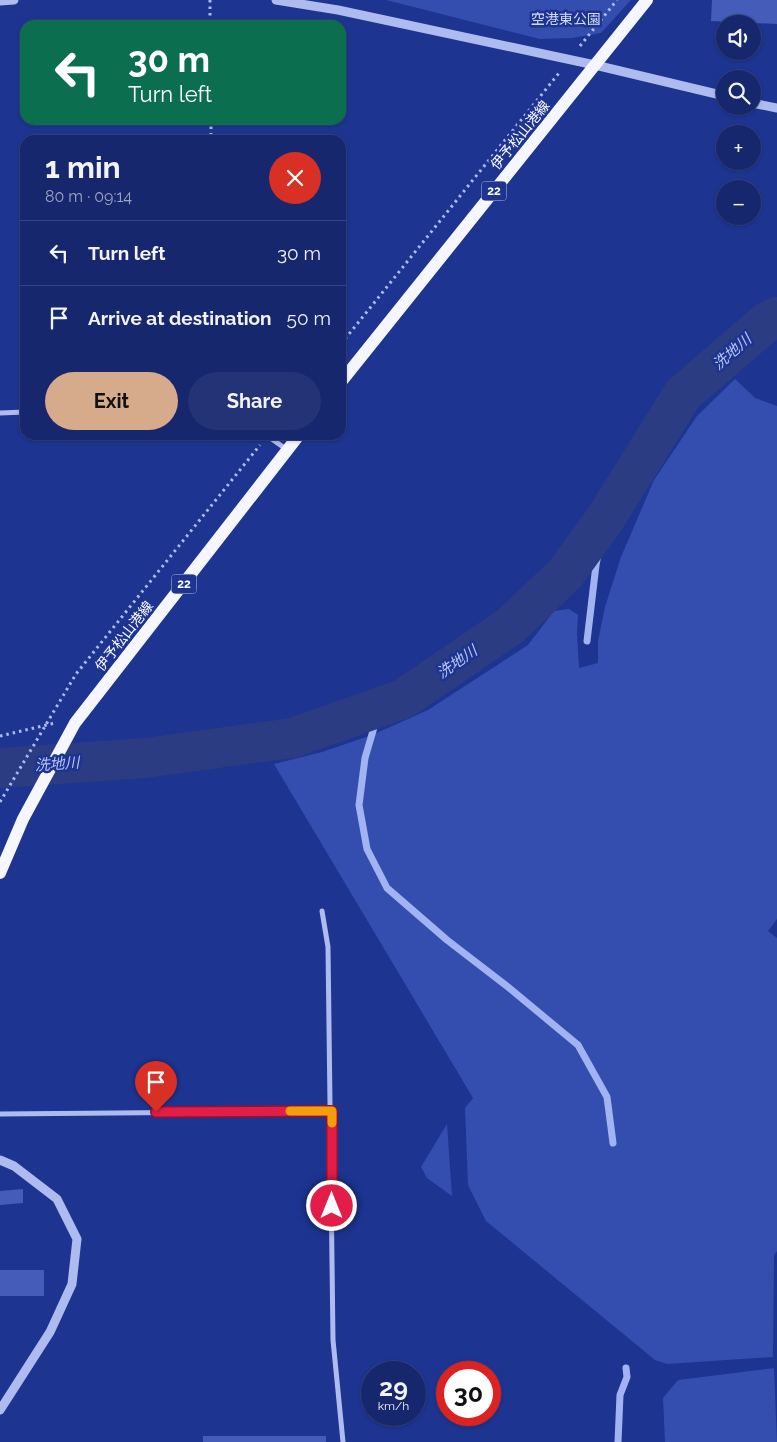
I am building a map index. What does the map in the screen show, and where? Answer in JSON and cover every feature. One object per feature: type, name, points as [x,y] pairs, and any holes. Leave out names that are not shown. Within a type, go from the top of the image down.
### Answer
[{"type":"main road","name":"伊予松山港線","points":[[346,376],[647,0]]},
{"type":"main road","name":"伊予松山港線","points":[[0,873],[31,802],[73,728],[295,440]]},
{"type":"street","points":[[0,1],[14,0]]},
{"type":"street","points":[[276,0],[338,10],[595,65],[716,94]]},
{"type":"street","points":[[761,105],[777,108]]},
{"type":"street","points":[[0,413],[20,412]]},
{"type":"street","points":[[274,440],[287,450]]},
{"type":"street","points":[[322,911],[328,947],[332,1111],[333,1340],[343,1442]]},
{"type":"street","points":[[0,1114],[332,1111]]},
{"type":"street","points":[[0,1160],[14,1166],[57,1199],[77,1240],[72,1284],[50,1332],[0,1410]]},
{"type":"path","points":[[210,0],[210,20]]},
{"type":"path","points":[[346,338],[617,0]]},
{"type":"path","points":[[0,802],[76,674],[263,440]]},
{"type":"path","points":[[0,736],[46,724],[73,728]]},
{"type":"green space","name":"空港東公園","points":[[386,0],[631,0],[601,33],[572,38],[540,39]]},
{"type":"green space","points":[[735,379],[755,398],[777,406],[777,919],[768,931],[777,938],[777,1251],[774,1255],[773,1357],[667,1364],[655,1360],[486,1221],[468,1185],[465,1108],[473,1098],[274,764],[322,752],[372,735],[428,710],[528,645],[554,611],[569,609],[578,615],[579,668],[598,663],[598,641],[605,607],[621,557],[654,480],[697,416]]},
{"type":"green space","points":[[447,1124],[452,1196],[427,1178],[421,1167]]},
{"type":"green space","points":[[774,1368],[777,1442],[665,1442],[663,1398],[678,1380]]},
{"type":"building","points":[[712,0],[777,0],[777,24],[761,23],[761,15],[716,15],[716,21],[711,21]]},
{"type":"building","points":[[23,1189],[23,1203],[0,1205],[0,1191]]},
{"type":"building","points":[[0,1270],[44,1270],[44,1296],[0,1296]]},
{"type":"building","points":[[203,1436],[326,1436],[326,1442],[203,1442]]},
{"type":"waterway","name":"洗地川","points":[[0,768],[145,758],[292,738],[403,699],[510,626],[565,574],[605,519],[683,394],[768,321],[777,317]]},
{"type":"waterway","points":[[587,641],[596,565],[605,519]]},
{"type":"waterway","points":[[380,707],[365,758],[359,805],[367,849],[387,888],[447,940],[578,1045],[607,1097],[613,1143]]},
{"type":"waterway","points":[[618,1442],[620,1395],[627,1377],[626,1368]]},
{"type":"slow traffic","points":[[290,1111],[332,1111],[332,1123]]},
{"type":"route","points":[[156,1112],[332,1111],[332,1206]]}]
